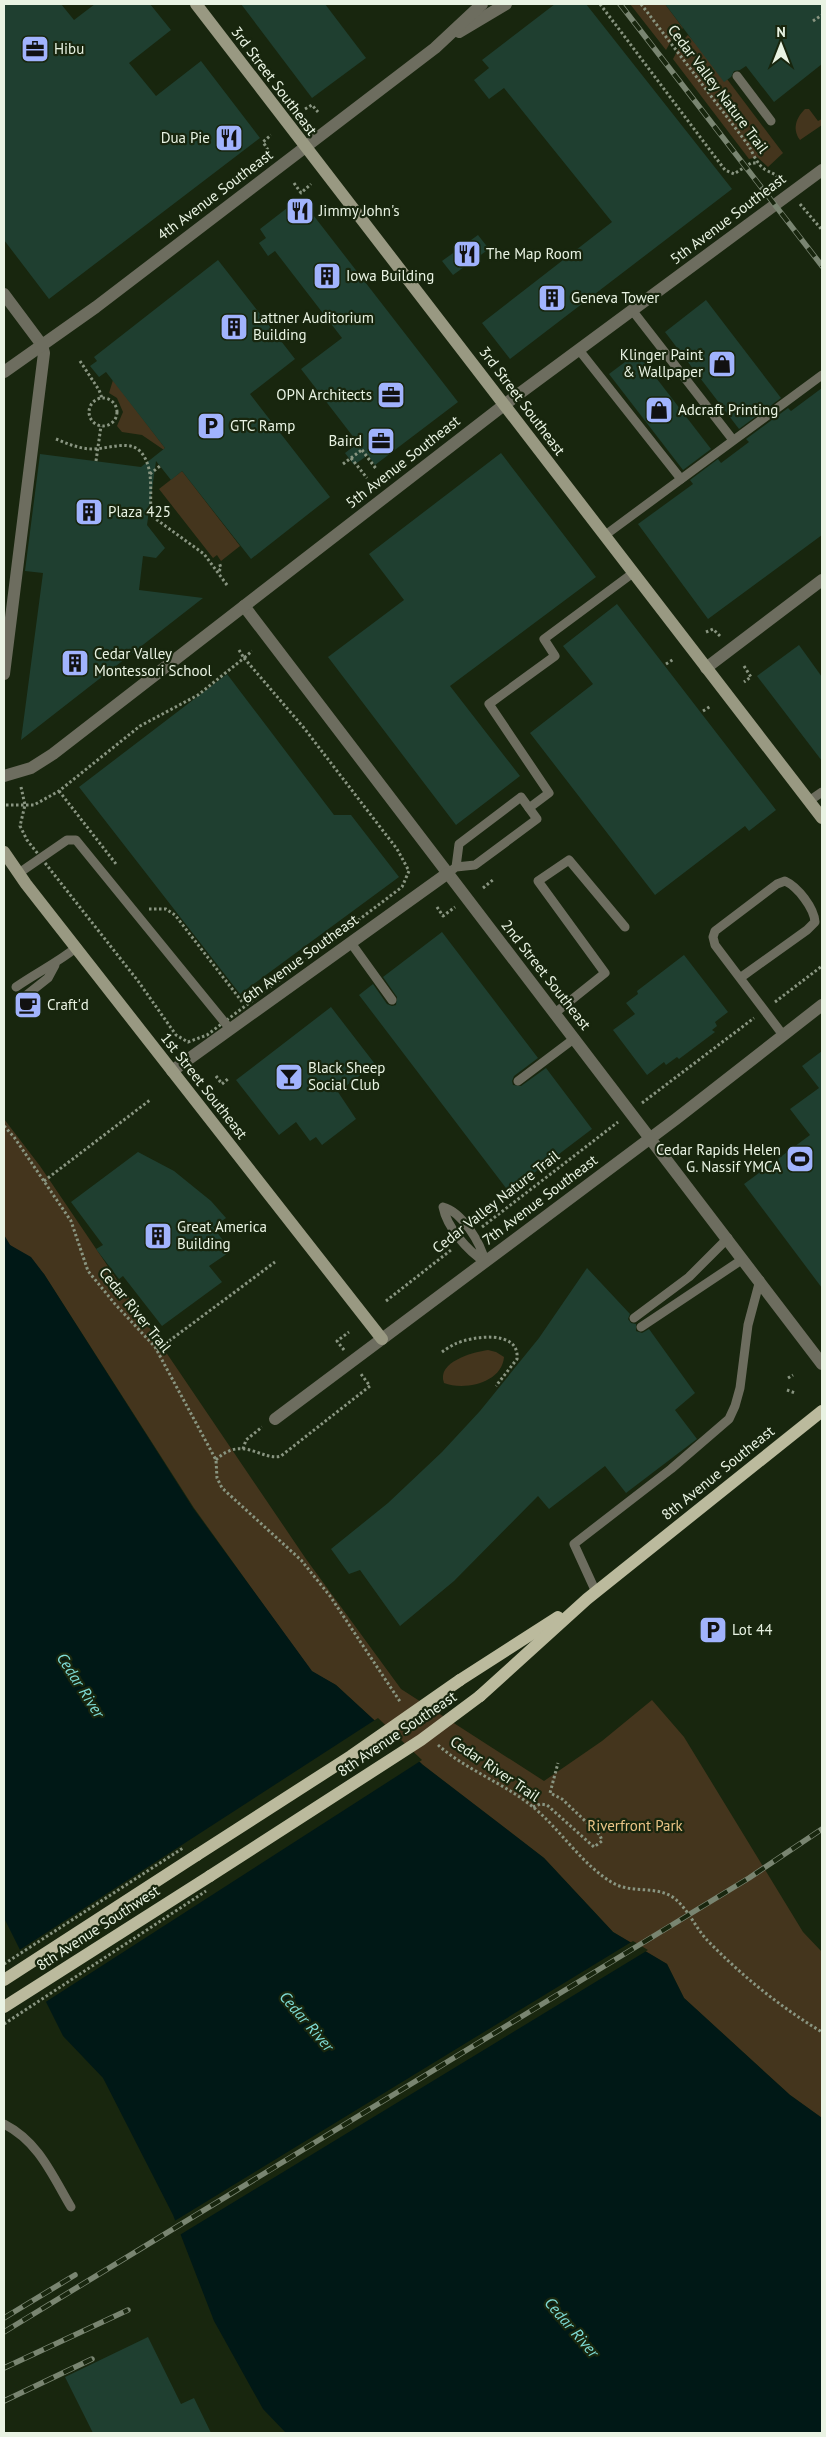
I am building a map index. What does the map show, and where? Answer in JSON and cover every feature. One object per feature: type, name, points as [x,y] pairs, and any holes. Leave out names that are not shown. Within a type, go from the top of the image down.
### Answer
[{"type":"main road","name":"8th Avenue Southeast","points":[[210,1876],[421,1740],[480,1696],[591,1595],[822,1410]]},
{"type":"main road","name":"8th Avenue Southeast","points":[[197,1855],[351,1756],[460,1680],[591,1595]]},
{"type":"main road","name":"8th Avenue Southwest","points":[[4,1980],[197,1855]]},
{"type":"main road","name":"8th Avenue Southwest","points":[[4,2007],[210,1876]]},
{"type":"street","name":"3rd Street Southeast","points":[[196,4],[304,147],[822,818]]},
{"type":"street","name":"4th Avenue Southeast","points":[[444,41],[482,4]]},
{"type":"street","name":"4th Avenue Southeast","points":[[4,372],[444,41],[506,4]]},
{"type":"street","name":"5th Avenue Southeast","points":[[4,776],[17,774],[39,764],[504,404],[822,170]]},
{"type":"street","points":[[4,294],[42,345],[44,358],[4,674]]},
{"type":"street","points":[[706,668],[822,580]]},
{"type":"street","name":"2nd Street Southeast","points":[[244,606],[452,870],[555,1013],[760,1280],[822,1364]]},
{"type":"street","name":"1st Street Southeast","points":[[4,852],[172,1071],[382,1339]]},
{"type":"street","name":"6th Avenue Southeast","points":[[172,1071],[227,1026],[350,943],[452,870]]},
{"type":"street","name":"7th Avenue Southeast","points":[[275,1419],[651,1138],[822,1005]]},
{"type":"lane","points":[[737,76],[771,121]]},
{"type":"lane","points":[[632,310],[733,440]]},
{"type":"lane","points":[[578,350],[681,479]]},
{"type":"lane","points":[[604,536],[822,375]]},
{"type":"lane","points":[[529,808],[549,792],[489,704],[555,656],[544,639],[633,573]]},
{"type":"lane","points":[[809,801],[822,792]]},
{"type":"lane","points":[[521,797],[537,819],[475,865],[452,870],[458,844],[521,797]]},
{"type":"lane","points":[[19,873],[67,840],[76,840],[227,1026]]},
{"type":"lane","points":[[555,1013],[605,973],[538,881],[569,860],[625,927]]},
{"type":"lane","points":[[740,978],[807,930],[814,922],[814,914],[793,885],[785,881],[777,884],[715,931],[713,937],[715,945],[783,1035]]},
{"type":"lane","points":[[350,943],[392,1000]]},
{"type":"lane","points":[[24,997],[48,978],[55,965],[77,947]]},
{"type":"lane","points":[[16,988],[43,968],[55,965]]},
{"type":"lane","points":[[518,1081],[574,1038]]},
{"type":"lane","points":[[443,1207],[452,1210],[482,1247],[485,1262],[470,1252],[445,1216],[443,1207]]},
{"type":"lane","points":[[634,1318],[689,1277],[728,1238]]},
{"type":"lane","points":[[641,1327],[743,1259]]},
{"type":"lane","points":[[591,1595],[574,1544],[671,1469],[729,1419],[738,1397],[748,1325],[760,1280]]},
{"type":"lane","points":[[4,2124],[18,2131],[35,2147],[71,2207]]},
{"type":"path","points":[[600,4],[725,170],[734,174],[751,163],[759,163]]},
{"type":"path","name":"Cedar Valley Nature Trail","points":[[641,4],[749,146],[759,163],[766,170],[774,172],[781,181]]},
{"type":"path","points":[[813,21],[822,15]]},
{"type":"path","points":[[304,109],[312,105],[318,112]]},
{"type":"path","points":[[268,150],[263,142],[271,135]]},
{"type":"path","points":[[294,183],[301,193],[311,184]]},
{"type":"path","points":[[798,202],[822,230]]},
{"type":"path","points":[[80,361],[99,390],[102,398]]},
{"type":"path","points":[[102,398],[113,401],[117,413],[114,422],[101,426],[92,421],[88,412],[91,403],[102,398]]},
{"type":"path","points":[[96,461],[101,426]]},
{"type":"path","points":[[56,439],[85,448],[121,444],[130,445],[142,454],[150,475],[151,512],[153,517],[164,527],[197,547],[219,571],[227,585]]},
{"type":"path","points":[[344,464],[362,450],[377,470]]},
{"type":"path","points":[[352,458],[367,478]]},
{"type":"path","points":[[150,475],[160,466]]},
{"type":"path","points":[[219,562],[221,568],[219,571]]},
{"type":"path","points":[[706,632],[713,630],[720,636]]},
{"type":"path","points":[[238,650],[304,728],[398,849],[414,878]]},
{"type":"path","points":[[6,805],[25,806],[34,804],[59,791],[140,726],[198,694],[252,651]]},
{"type":"path","points":[[666,664],[674,660]]},
{"type":"path","points":[[744,666],[751,676],[744,682]]},
{"type":"path","points":[[703,711],[711,706]]},
{"type":"path","points":[[21,788],[25,806],[20,826],[27,840],[138,980],[176,1034],[188,1042],[227,1026],[245,1006],[402,887],[409,871]]},
{"type":"path","points":[[59,791],[119,869]]},
{"type":"path","points":[[483,888],[494,879]]},
{"type":"path","points":[[437,907],[443,916],[456,907]]},
{"type":"path","points":[[149,908],[166,909],[175,915],[245,1006]]},
{"type":"path","points":[[642,1103],[822,966]]},
{"type":"path","points":[[216,1076],[222,1084],[229,1078]]},
{"type":"path","points":[[44,1181],[150,1100]]},
{"type":"path","name":"Cedar Valley Nature Trail","points":[[472,1234],[620,1120]]},
{"type":"path","name":"Cedar River Trail","points":[[4,1126],[14,1137],[71,1221],[88,1270],[157,1350],[216,1460],[217,1478],[222,1488],[301,1560],[330,1596],[406,1711]]},
{"type":"path","name":"Cedar Valley Nature Trail","points":[[386,1301],[463,1242]]},
{"type":"path","points":[[157,1350],[275,1262]]},
{"type":"path","points":[[345,1350],[337,1341],[349,1332]]},
{"type":"path","points":[[442,1352],[454,1344],[484,1337],[494,1337],[509,1342],[515,1347],[517,1359],[496,1386]]},
{"type":"path","points":[[216,1460],[230,1451],[243,1449],[259,1451],[270,1457],[281,1456],[370,1386],[361,1374]]},
{"type":"path","points":[[788,1378],[793,1376]]},
{"type":"path","points":[[787,1390],[795,1394]]},
{"type":"path","points":[[243,1449],[249,1437],[275,1419]]},
{"type":"path","name":"Cedar River Trail","points":[[432,1738],[446,1751],[534,1807],[611,1882],[630,1889],[664,1893],[678,1901],[704,1937],[742,1973],[786,2009],[822,2032]]},
{"type":"path","points":[[534,1807],[540,1804],[547,1804],[594,1847],[599,1846],[602,1840],[600,1835],[562,1800],[550,1792],[558,1763]]},
{"type":"green space","points":[[630,4],[665,4],[683,28],[675,34],[666,50]]},
{"type":"green space","points":[[688,35],[727,79],[783,153],[768,167],[757,157],[749,159],[673,59],[683,40]]},
{"type":"green space","points":[[805,109],[809,109],[818,121],[822,119],[822,125],[800,140],[796,132],[796,124],[799,116]]},
{"type":"green space","points":[[113,380],[165,448],[164,450],[142,435],[122,432],[117,426],[123,412],[117,398],[109,393]]},
{"type":"green space","points":[[182,471],[240,546],[221,561],[217,555],[213,558],[159,489]]},
{"type":"green space","name":"Riverfront Park","points":[[4,1119],[40,1166],[306,1559],[401,1689],[544,1781],[602,1741],[652,1700],[684,1737],[803,1932],[822,1952],[822,2118],[790,2095],[684,1998],[667,1964],[613,1932],[544,1858],[423,1765],[336,1685],[312,1672],[194,1508],[44,1274],[10,1245],[4,1235]]},
{"type":"green space","points":[[488,1350],[504,1357],[502,1366],[489,1379],[481,1383],[462,1386],[444,1383],[445,1369],[450,1364],[465,1356]]},
{"type":"water","name":"Cedar River","points":[[4,1235],[10,1245],[31,1257],[44,1274],[193,1508],[312,1671],[336,1685],[423,1765],[544,1858],[613,1932],[667,1964],[684,1998],[790,2095],[822,2118],[822,2433],[286,2433],[263,2409],[214,2321],[173,2215],[103,2078],[63,2036],[4,1918]]},
{"type":"pier","points":[[378,1718],[422,1760],[44,2003],[18,1951]]},
{"type":"pier","points":[[633,1941],[648,1950],[178,2236],[173,2222]]},
{"type":"building","points":[[4,4],[61,4],[74,20],[95,4],[150,4],[171,30],[129,63],[156,96],[201,61],[260,138],[49,299],[4,240]]},
{"type":"building","points":[[241,4],[325,4],[366,58],[312,98]]},
{"type":"building","points":[[555,4],[586,4],[732,189],[510,359],[482,323],[612,222],[504,88],[489,99],[474,80],[489,68],[482,60]]},
{"type":"building","points":[[665,4],[822,4],[822,64],[774,102],[746,66],[734,71],[731,77],[724,82]]},
{"type":"building","points":[[300,198],[458,402],[375,465],[368,455],[354,465],[345,453],[358,443],[301,369],[342,338],[275,251],[268,256],[259,243],[266,238],[260,229]]},
{"type":"building","name":"The Map Room","points":[[478,235],[489,249],[453,275],[442,261]]},
{"type":"building","points":[[218,260],[295,359],[250,394],[330,497],[251,559],[182,471],[171,480],[156,461],[147,525],[165,548],[156,558],[143,556],[139,590],[203,598],[21,740],[43,573],[25,571],[40,454],[141,467],[165,448],[106,372],[99,377],[90,366],[97,361],[94,357]]},
{"type":"building","name":"Klinger Paint & Wallpaper","points":[[706,300],[781,398],[739,429],[665,332]]},
{"type":"building","name":"Adcraft Printing","points":[[637,353],[711,449],[683,470],[609,374]]},
{"type":"building","points":[[822,388],[822,535],[708,619],[638,524],[693,484],[690,480],[718,459],[721,463],[749,442],[746,439],[788,408],[791,411]]},
{"type":"building","points":[[501,453],[596,577],[450,686],[520,776],[456,825],[328,657],[404,600],[369,554]]},
{"type":"building","points":[[617,604],[776,810],[749,831],[745,826],[655,895],[530,733],[593,684],[563,646]]},
{"type":"building","points":[[799,645],[822,677],[822,761],[757,676]]},
{"type":"building","points":[[227,674],[334,815],[351,815],[399,877],[240,994],[79,787]]},
{"type":"building","points":[[442,932],[538,1058],[514,1076],[513,1085],[521,1086],[546,1068],[592,1129],[509,1192],[359,995],[373,984],[387,1004],[396,1005],[397,997],[383,977]]},
{"type":"building","points":[[684,955],[728,1012],[715,1022],[717,1026],[712,1030],[715,1032],[679,1059],[677,1057],[666,1065],[664,1062],[647,1075],[613,1030],[635,1014],[626,1003],[638,994],[637,991]]},
{"type":"building","points":[[331,1007],[375,1064],[338,1092],[356,1119],[322,1145],[316,1137],[310,1141],[296,1122],[279,1135],[236,1080]]},
{"type":"building","name":"Cedar Rapids Helen G. Nassif YMCA","points":[[822,1051],[822,1288],[744,1184],[810,1135],[790,1109],[819,1088],[802,1066]]},
{"type":"building","name":"Great America Building","points":[[138,1152],[174,1171],[211,1201],[226,1218],[213,1227],[231,1251],[209,1266],[222,1282],[162,1326],[123,1276],[119,1279],[96,1249],[103,1245],[71,1202]]},
{"type":"building","points":[[587,1268],[630,1314],[628,1319],[631,1323],[636,1324],[636,1331],[642,1333],[649,1329],[695,1393],[675,1410],[697,1439],[626,1493],[605,1466],[549,1509],[538,1496],[454,1581],[400,1626],[360,1570],[349,1574],[331,1549],[388,1503],[442,1452],[480,1411],[539,1338]]},
{"type":"building","points":[[148,2337],[181,2404],[194,2398],[211,2433],[93,2433],[65,2377]]},
{"type":"railway","points":[[620,4],[822,266]]},
{"type":"railway","points":[[4,2332],[749,1878],[822,1829]]},
{"type":"railway","points":[[4,2318],[75,2275]]},
{"type":"railway","points":[[4,2368],[128,2310]]},
{"type":"railway","points":[[4,2401],[92,2359]]},
{"type":"place","name":"Hibu","points":[[35,49]]},
{"type":"place","name":"Dua Pie","points":[[229,138]]},
{"type":"place","name":"Jimmy John's","points":[[300,211]]},
{"type":"place","name":"The Map Room","points":[[467,254]]},
{"type":"place","name":"Iowa Building","points":[[327,276]]},
{"type":"place","name":"Geneva Tower","points":[[552,298]]},
{"type":"place","name":"Lattner Auditorium Building","points":[[234,327]]},
{"type":"place","name":"Klinger Paint & Wallpaper","points":[[722,364]]},
{"type":"place","name":"OPN Architects","points":[[391,395]]},
{"type":"place","name":"Adcraft Printing","points":[[659,410]]},
{"type":"place","name":"GTC Ramp","points":[[211,426]]},
{"type":"place","name":"Baird","points":[[381,441]]},
{"type":"place","name":"Plaza 425","points":[[89,512]]},
{"type":"place","name":"Cedar Valley Montessori School","points":[[75,663]]},
{"type":"place","name":"Craft'd","points":[[28,1005]]},
{"type":"place","name":"Black Sheep Social Club","points":[[289,1077]]},
{"type":"place","name":"Cedar Rapids Helen G. Nassif YMCA","points":[[800,1159]]},
{"type":"place","name":"Great America Building","points":[[158,1236]]},
{"type":"place","name":"Lot 44","points":[[713,1630]]}]
